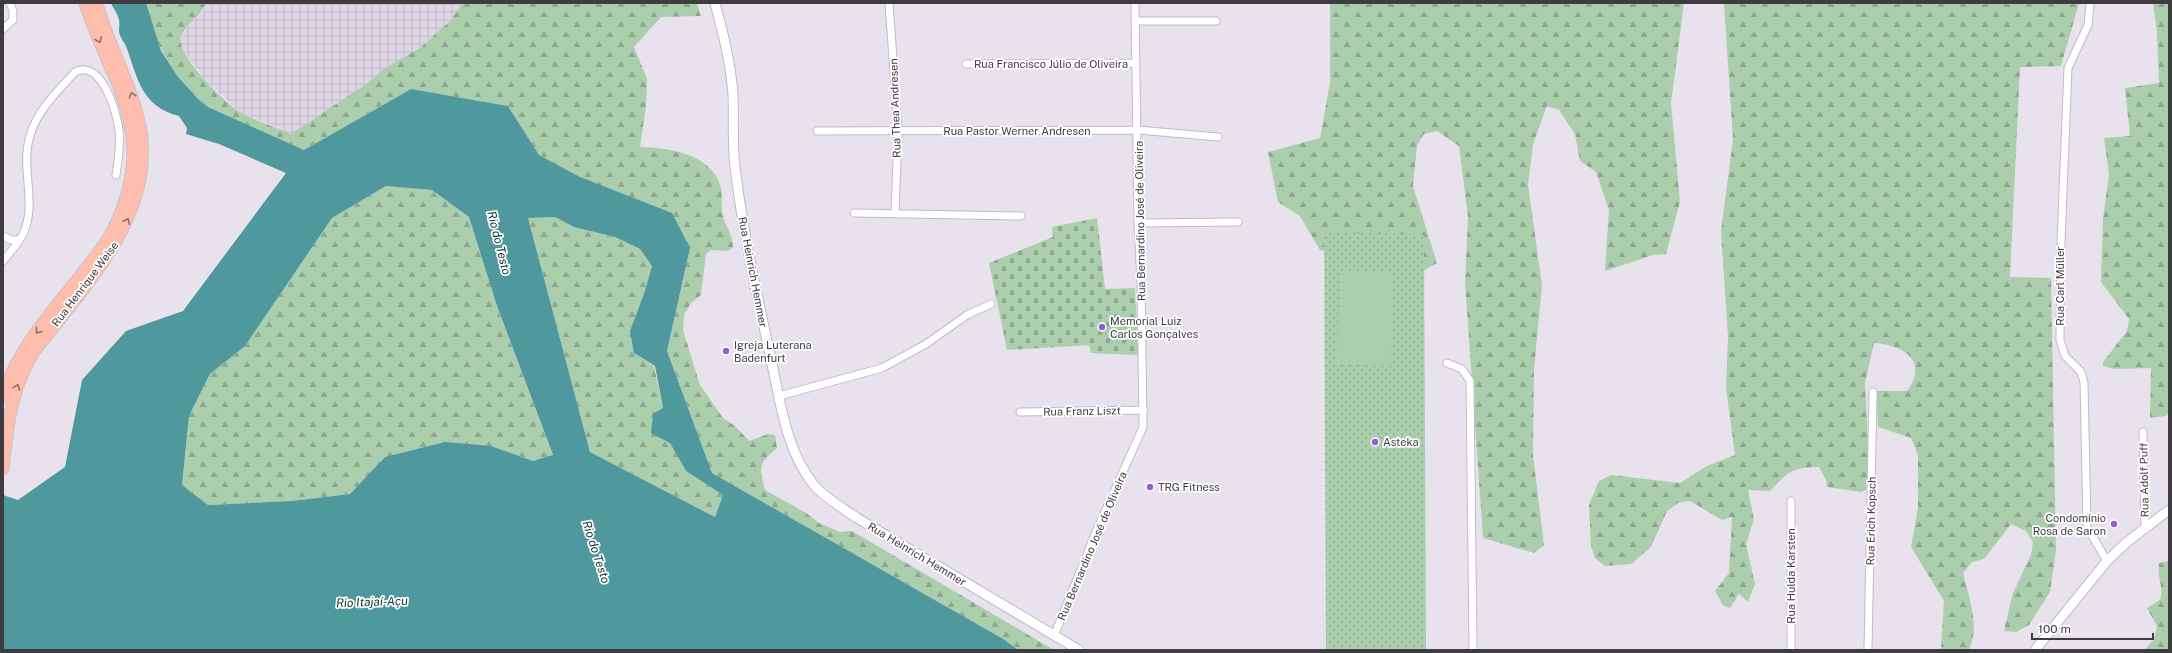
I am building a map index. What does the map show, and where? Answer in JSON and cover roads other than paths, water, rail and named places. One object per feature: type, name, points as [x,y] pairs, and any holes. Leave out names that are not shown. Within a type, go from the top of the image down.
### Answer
[{"type":"main road","name":"Rua Henrique Weise","points":[[3,397],[14,369],[25,348],[111,234],[120,216],[130,188],[134,149],[130,120],[85,3]]},
{"type":"main road","name":"Rua Henrique Weise","points":[[3,469],[13,396],[21,374],[33,353],[119,239],[128,220],[138,191],[143,161],[139,119],[134,100],[97,3]]},
{"type":"street","points":[[3,29],[13,20],[13,11],[10,3]]},
{"type":"street","name":"Rua Heinrich Hemmer","points":[[715,3],[730,66],[733,94],[734,166],[740,205],[779,396],[793,448],[803,469],[814,486],[833,502],[1079,650]]},
{"type":"street","name":"Rua Thea Andresen","points":[[889,3],[898,130],[895,214]]},
{"type":"street","name":"Rua Bernardino José de Oliveira","points":[[1054,636],[1096,532],[1143,427],[1144,410],[1138,223],[1136,3]]},
{"type":"street","name":"Rua Carl Müller","points":[[2090,3],[2088,25],[2068,68],[2060,242],[2060,340],[2065,356],[2080,372],[2084,382],[2087,527],[2107,561]]},
{"type":"street","points":[[1136,21],[1216,22]]},
{"type":"street","name":"Rua Francisco Júlio de Oliveira","points":[[966,64],[1136,64]]},
{"type":"street","points":[[3,261],[15,246],[17,240],[23,234],[28,216],[25,162],[29,137],[35,120],[45,106],[75,72],[81,69],[87,69],[97,75],[107,89],[119,130],[120,154],[116,174]]},
{"type":"street","name":"Rua Pastor Werner Andresen","points":[[817,131],[1138,130],[1218,137]]},
{"type":"street","points":[[854,213],[1022,216]]},
{"type":"street","points":[[1138,223],[1238,222]]},
{"type":"street","points":[[3,236],[11,240],[17,240]]},
{"type":"street","points":[[779,396],[882,368],[926,344],[967,315],[992,304]]},
{"type":"street","points":[[1447,363],[1462,369],[1470,381],[1472,650]]},
{"type":"street","name":"Rua Erich Kopsch","points":[[1868,650],[1873,392]]},
{"type":"street","name":"Rua Franz Liszt","points":[[1020,412],[1144,410]]},
{"type":"street","name":"Rua Adolf Puff","points":[[2143,432],[2145,528]]},
{"type":"street","name":"Rua Hulda Karsten","points":[[1791,501],[1791,650]]},
{"type":"street","points":[[2035,650],[2107,561],[2145,528],[2169,510]]},
{"type":"water","points":[[111,3],[146,3],[161,51],[178,77],[198,99],[208,107],[304,150],[411,89],[508,106],[539,155],[580,177],[672,213],[690,248],[667,351],[712,473],[1005,640],[1018,650],[3,650],[3,495],[18,500],[65,467],[82,380],[126,331],[183,311],[286,173],[219,144],[186,134],[187,128],[179,116],[156,105],[143,90],[138,80],[126,46],[120,36],[117,13]],"holes":[[[386,186],[432,190],[469,217],[497,306],[553,455],[533,461],[491,446],[445,442],[385,457],[350,494],[292,501],[208,505],[182,485],[189,416],[210,374],[245,346],[332,218]],[[555,217],[574,227],[615,237],[640,249],[652,266],[644,294],[630,331],[634,353],[655,366],[663,408],[653,414],[651,433],[670,443],[686,471],[723,495],[715,517],[590,452],[528,218]]]},
{"type":"place","name":"Memorial Luiz Carlos Gonçalves","points":[[1102,327]]},
{"type":"place","name":"Igreja Luterana Badenfurt","points":[[726,351]]},
{"type":"place","name":"Asteka","points":[[1375,442]]},
{"type":"place","name":"TRG Fitness","points":[[1150,487]]},
{"type":"place","name":"Condomínio Rosa de Saron","points":[[2114,524]]},
{"type":"water label","name":"Rio do Testo","points":[[499,243]]},
{"type":"water label","name":"Rio do Testo","points":[[596,552]]},
{"type":"water label","name":"Rio Itajaí-Açu","points":[[372,602]]}]
